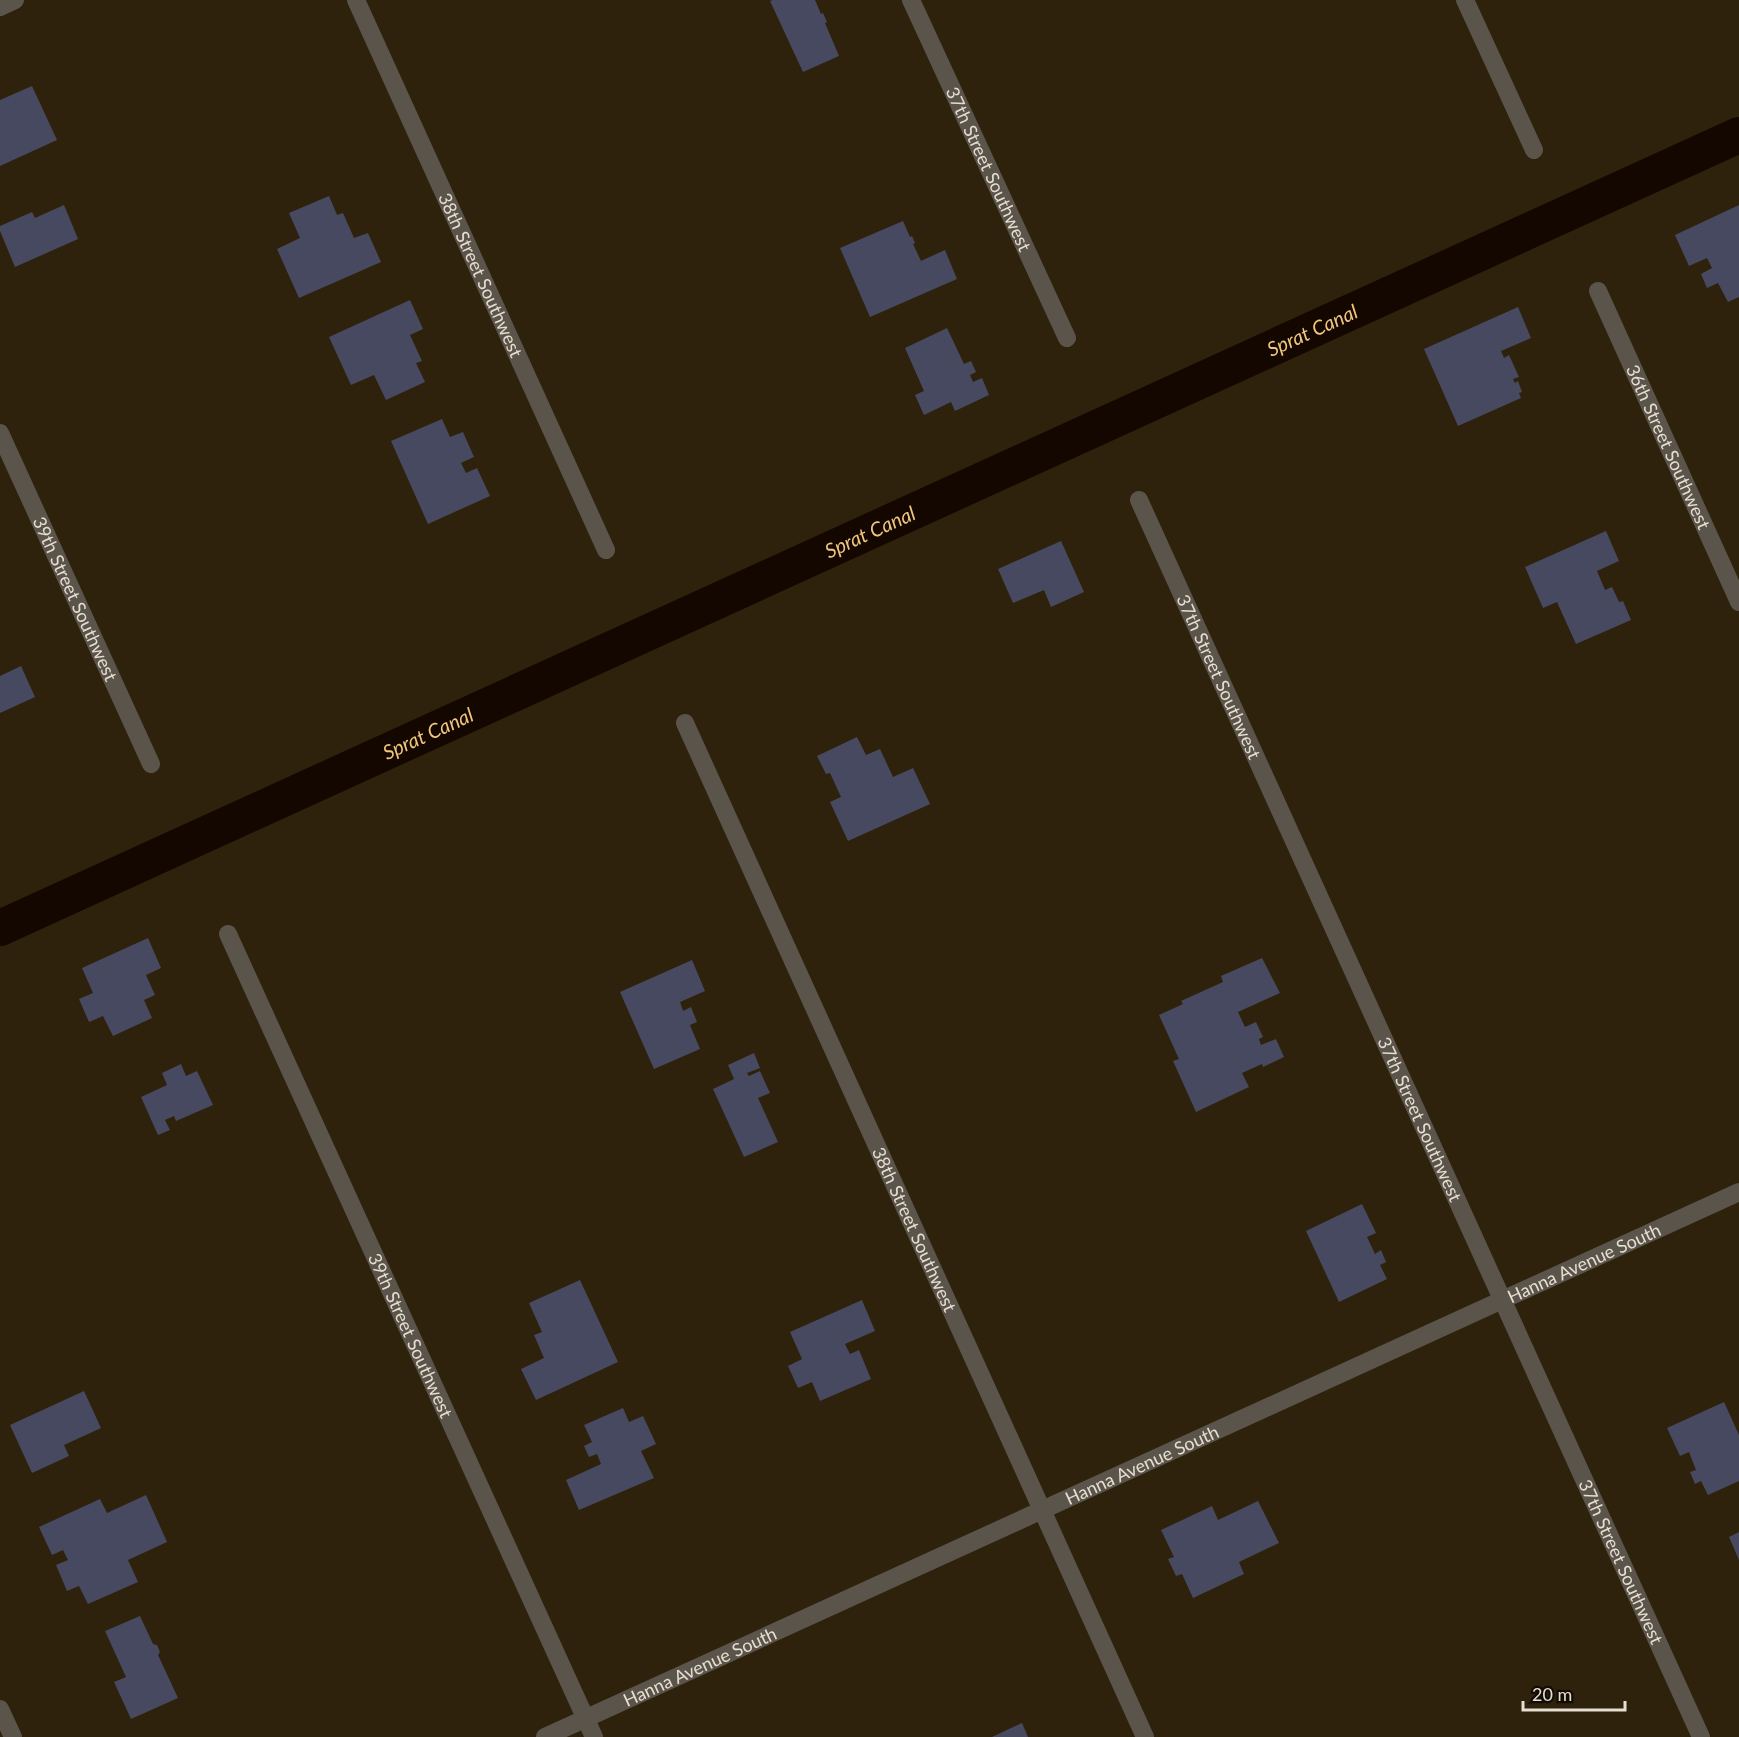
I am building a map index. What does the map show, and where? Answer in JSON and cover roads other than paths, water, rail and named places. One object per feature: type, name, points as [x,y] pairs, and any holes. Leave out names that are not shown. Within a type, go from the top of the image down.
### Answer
[{"type":"street","points":[[0,7],[15,0]]},
{"type":"street","name":"38th Street Southwest","points":[[356,0],[606,550]]},
{"type":"street","name":"37th Street Southwest","points":[[911,0],[1067,339]]},
{"type":"street","points":[[1465,0],[1533,150]]},
{"type":"street","name":"36th Street Southwest","points":[[1598,291],[1739,602]]},
{"type":"street","name":"39th Street Southwest","points":[[0,433],[150,764]]},
{"type":"street","name":"37th Street Southwest","points":[[1139,500],[1701,1737]]},
{"type":"street","name":"38th Street Southwest","points":[[685,723],[1145,1737]]},
{"type":"street","name":"39th Street Southwest","points":[[228,934],[594,1737]]},
{"type":"street","name":"Hanna Avenue South","points":[[545,1737],[1739,1192]]},
{"type":"street","points":[[0,1708],[13,1737]]},
{"type":"waterway","name":"Sprat Canal","points":[[0,928],[1739,135]]}]
